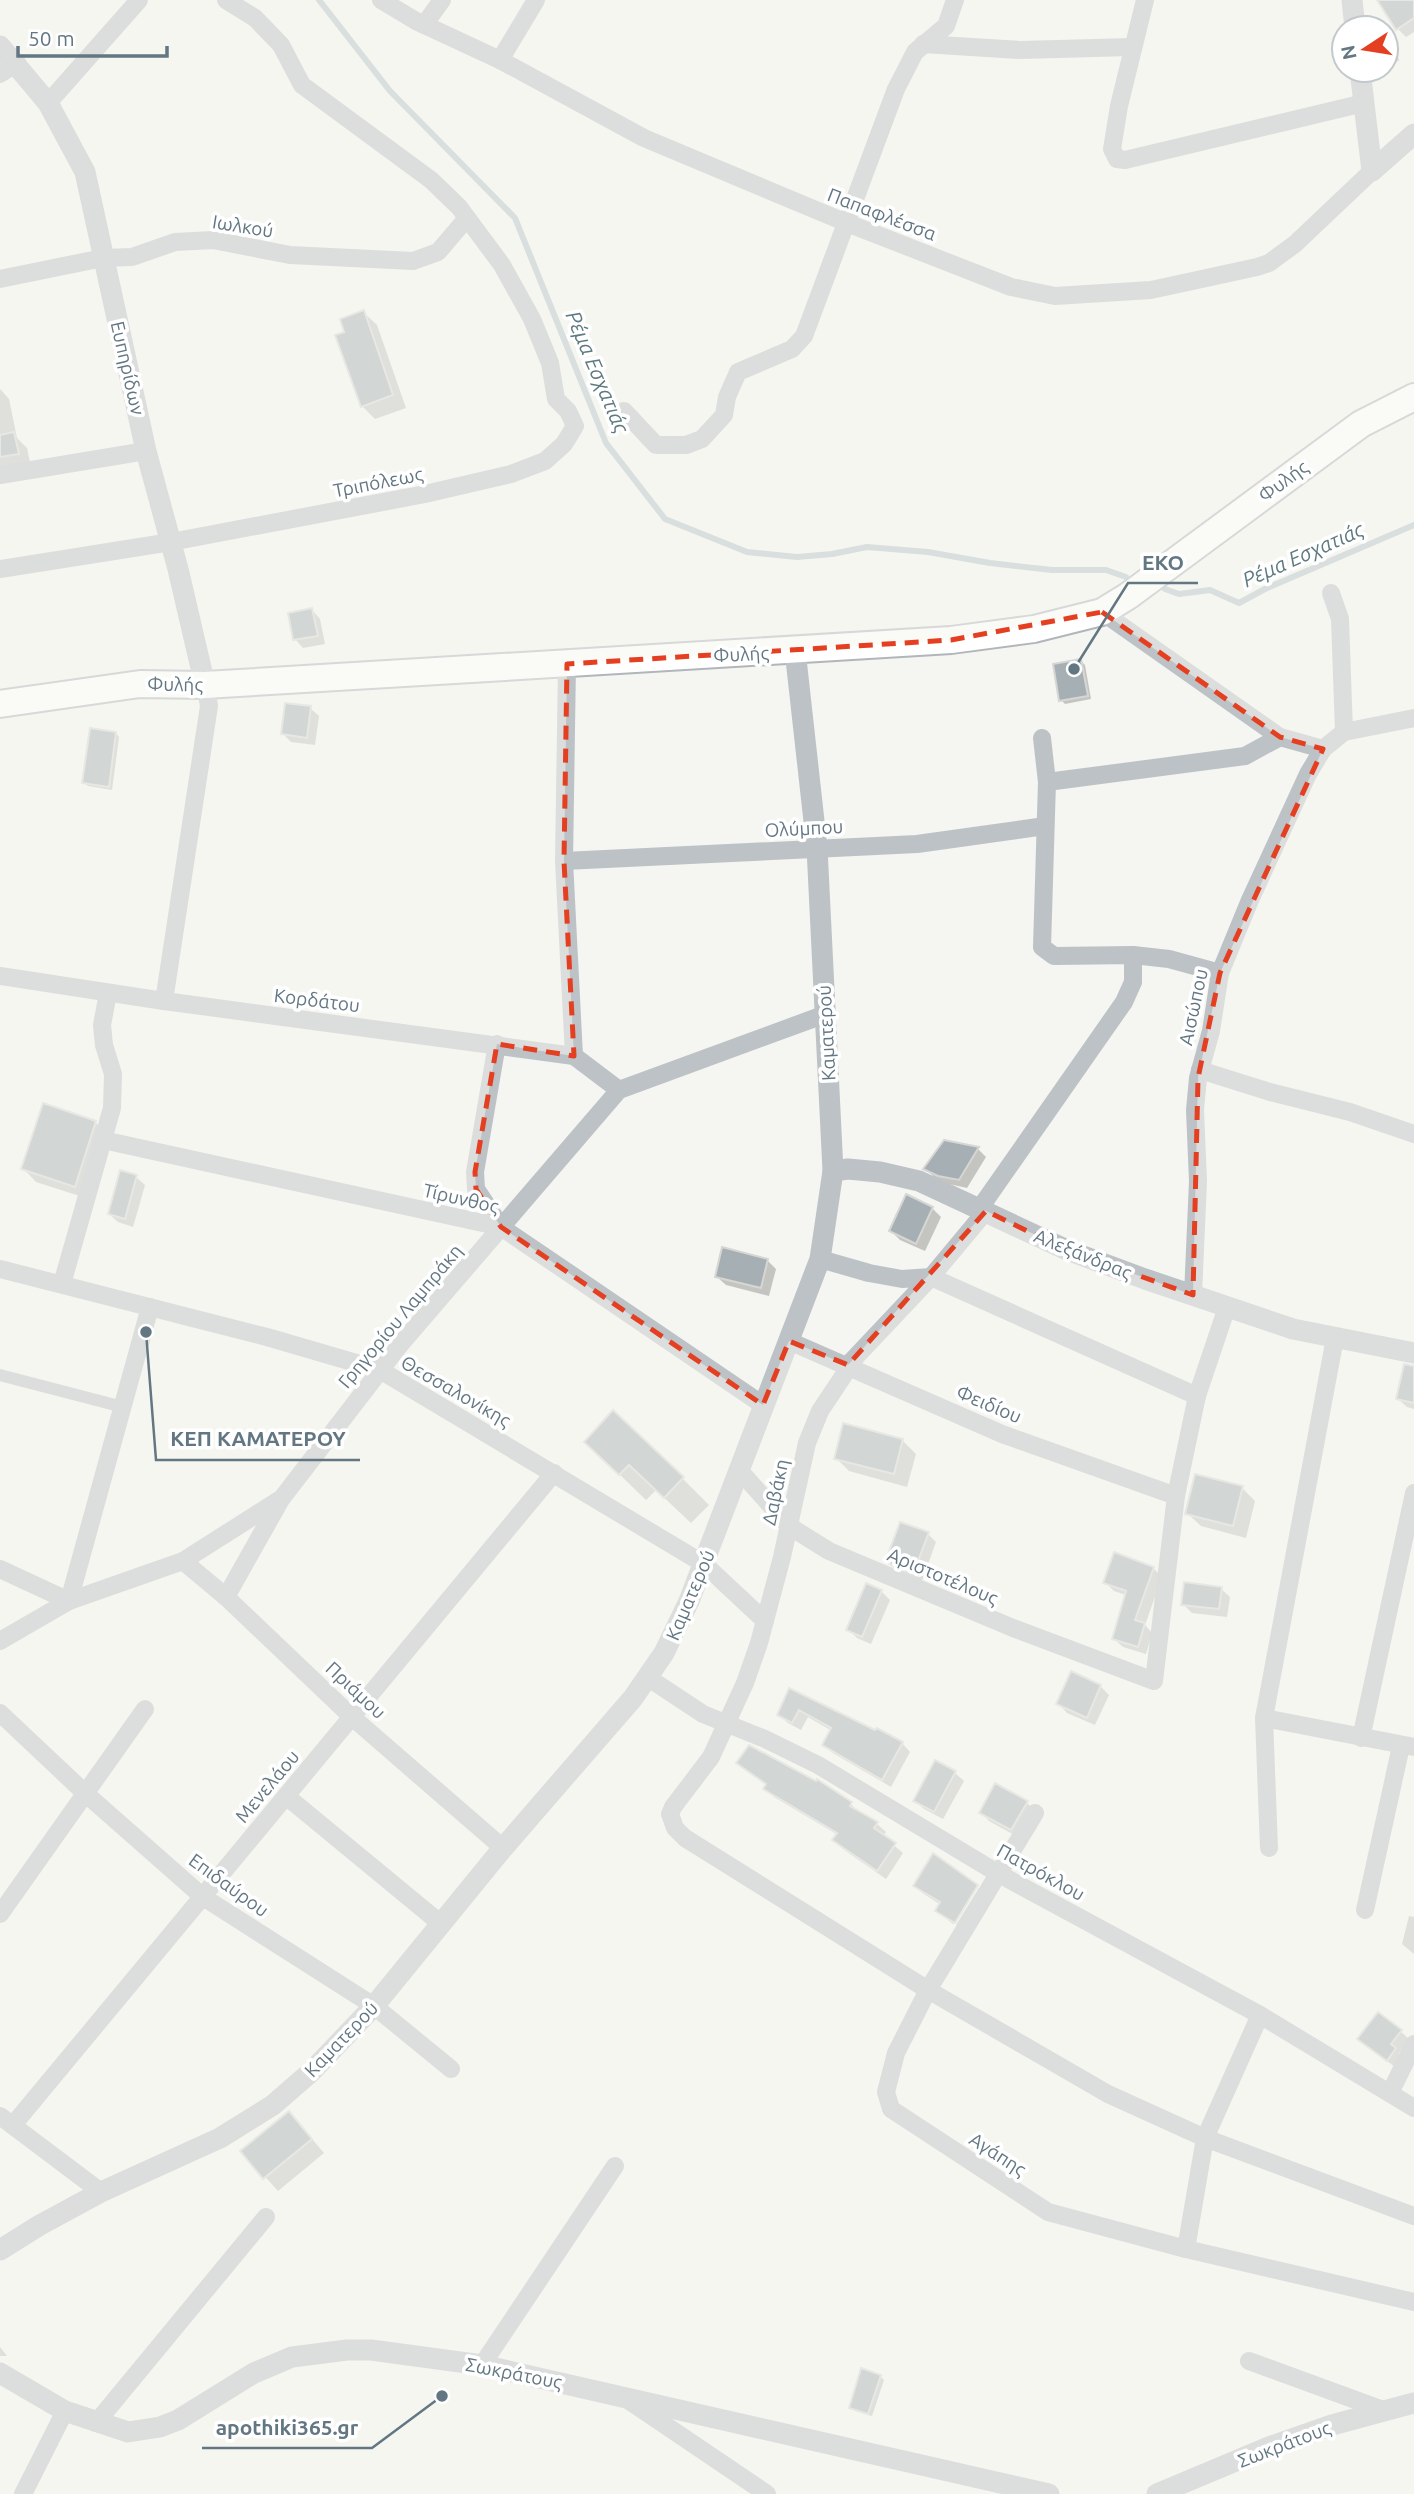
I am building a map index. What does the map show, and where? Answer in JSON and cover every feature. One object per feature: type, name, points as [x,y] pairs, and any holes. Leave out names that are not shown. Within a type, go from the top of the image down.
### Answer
[{"type":"main road","name":"Φυλής","points":[[0,704],[140,684],[205,685],[795,650],[951,640],[1034,629],[1102,612],[1128,596],[1360,424],[1414,397]]},
{"type":"street","points":[[48,103],[139,0]]},
{"type":"street","points":[[226,0],[255,18],[281,45],[302,85],[430,180],[467,218]]},
{"type":"street","name":"Παπαφλέσσα","points":[[381,0],[420,23],[500,61],[644,138],[846,223],[1011,287],[1038,294],[1055,296],[1151,290],[1269,263],[1295,244],[1372,171]]},
{"type":"street","points":[[420,23],[427,0]]},
{"type":"street","points":[[420,23],[442,0]]},
{"type":"street","points":[[500,61],[536,0]]},
{"type":"street","points":[[624,411],[656,445],[686,445],[702,439],[724,415],[727,397],[738,372],[792,349],[804,336],[896,89],[915,52],[946,26],[955,0]]},
{"type":"street","points":[[1145,0],[1119,106],[1112,149],[1117,159],[1125,160],[1364,103]]},
{"type":"street","points":[[923,44],[1020,50],[1132,47]]},
{"type":"street","name":"Ευπηρίδων","points":[[0,46],[8,69],[48,103],[85,172],[146,451],[205,685]]},
{"type":"street","points":[[1362,84],[1372,171]]},
{"type":"street","points":[[1372,171],[1414,134]]},
{"type":"street","name":"Ιωλκού","points":[[0,279],[103,258],[132,257],[175,242],[214,240],[290,254],[413,261],[438,253],[467,218]]},
{"type":"street","name":"Τριπόλεως","points":[[171,542],[425,494],[511,474],[545,461],[564,444],[575,426],[568,411],[556,399],[550,363],[532,319],[502,265],[467,218]]},
{"type":"street","points":[[0,475],[146,451]]},
{"type":"street","points":[[0,569],[171,542]]},
{"type":"street","points":[[1331,593],[1340,619],[1344,732]]},
{"type":"street","points":[[1102,612],[1280,737],[1323,749],[1344,732],[1414,718]]},
{"type":"street","name":"Καματερού","points":[[0,2250],[101,2192],[220,2138],[273,2105],[326,2057],[374,2006],[503,1848],[634,1698],[664,1653],[690,1601],[820,1259],[833,1171],[817,848],[795,650]]},
{"type":"street","points":[[567,664],[565,861],[574,1056]]},
{"type":"street","points":[[164,1001],[209,706],[205,685]]},
{"type":"street","points":[[1047,782],[1245,756],[1280,737]]},
{"type":"street","points":[[1042,738],[1047,782],[1042,947],[1054,956],[1133,955],[1169,959],[1220,973]]},
{"type":"street","name":"Αισώπου","points":[[1193,1295],[1198,1181],[1195,1110],[1200,1070],[1211,1031],[1220,973],[1250,900],[1308,774],[1323,749]]},
{"type":"street","name":"Ολύμπου","points":[[565,861],[917,844],[1045,826]]},
{"type":"street","name":"Δαβάκη","points":[[928,1990],[685,1838],[675,1828],[671,1819],[673,1807],[711,1757],[745,1683],[765,1620],[814,1423],[848,1365],[931,1277],[983,1210],[1124,1002],[1133,982],[1133,955]]},
{"type":"street","name":"Κορδάτου","points":[[0,976],[164,1001],[574,1056],[618,1090]]},
{"type":"street","points":[[62,1284],[112,1108],[115,1086],[104,1045],[102,1025],[108,993]]},
{"type":"street","name":"Γρηγορίου Λαμπράκη","points":[[0,1641],[69,1601],[183,1561],[282,1498],[380,1370],[618,1090],[825,1014]]},
{"type":"street","points":[[497,1044],[475,1172],[476,1189],[501,1227]]},
{"type":"street","points":[[1200,1070],[1270,1092],[1350,1112],[1414,1134]]},
{"type":"street","name":"Τίρυνθος","points":[[103,1140],[501,1227],[763,1405]]},
{"type":"street","name":"Αλεξάνδρας","points":[[833,1171],[848,1169],[919,1181],[1067,1250],[1227,1307],[1293,1329],[1414,1353]]},
{"type":"street","points":[[820,1259],[902,1279],[931,1277],[1197,1396]]},
{"type":"street","name":"Θεσσαλονίκης","points":[[0,1269],[267,1337],[380,1370],[704,1564],[765,1620]]},
{"type":"street","points":[[0,1569],[69,1601],[150,1307]]},
{"type":"street","points":[[1176,1496],[1197,1396],[1227,1307]]},
{"type":"street","points":[[1269,1847],[1264,1718],[1335,1338]]},
{"type":"street","name":"Φειδίου","points":[[789,1341],[1002,1434],[1176,1496]]},
{"type":"street","points":[[0,1375],[123,1407]]},
{"type":"street","name":"Αριστοτέλους","points":[[740,1471],[789,1526],[829,1551],[1013,1628],[1154,1681],[1176,1496]]},
{"type":"street","name":"Μενελάου","points":[[6,2120],[203,1897],[554,1473]]},
{"type":"street","points":[[1361,1738],[1414,1493]]},
{"type":"street","points":[[226,1597],[282,1498]]},
{"type":"street","name":"Πριάμου","points":[[183,1561],[226,1597],[352,1717],[503,1848]]},
{"type":"street","name":"Πατρόκλου","points":[[647,1677],[694,1709],[818,1765],[999,1874],[1260,2015],[1414,2108]]},
{"type":"street","points":[[0,1914],[145,1709]]},
{"type":"street","name":"Επιδαύρου","points":[[0,1713],[86,1794],[203,1897],[374,2006],[452,2069]]},
{"type":"street","points":[[1264,1718],[1408,1747],[1365,1910]]},
{"type":"street","points":[[286,1796],[440,1923]]},
{"type":"street","name":"Αγάπης","points":[[1035,1812],[928,1990],[896,2053],[886,2092],[891,2109],[1048,2212],[1186,2249],[1414,2302]]},
{"type":"street","points":[[928,1990],[1108,2094],[1205,2138],[1414,2216]]},
{"type":"street","points":[[1186,2249],[1205,2138],[1260,2015]]},
{"type":"street","points":[[1390,2093],[1414,2044]]},
{"type":"street","points":[[6,2120],[101,2192]]},
{"type":"street","points":[[482,2365],[615,2166]]},
{"type":"street","points":[[96,2423],[266,2217]]},
{"type":"street","name":"Σωκράτους","points":[[0,2373],[65,2411],[128,2432],[170,2423],[276,2363],[311,2353],[371,2350],[482,2365],[1049,2494]]},
{"type":"street","points":[[1249,2361],[1383,2410]]},
{"type":"street","points":[[622,2396],[767,2494]]},
{"type":"street","name":"Σωκράτους","points":[[1159,2494],[1269,2448],[1383,2410],[1414,2403]]},
{"type":"street","points":[[23,2494],[65,2411]]},
{"type":"highlighted area","points":[[1102,612],[1280,737],[1323,749],[1220,973],[1198,1078],[1193,1295],[1067,1250],[986,1211],[848,1365],[789,1341],[763,1405],[501,1227],[476,1189],[475,1172],[497,1044],[574,1056],[564,861],[567,664],[951,640]]},
{"type":"building","points":[[1377,0],[1414,0],[1414,18],[1400,27],[1400,14],[1386,14]]},
{"type":"building","points":[[364,310],[393,395],[361,407],[335,335],[344,332],[340,319]]},
{"type":"building","points":[[14,432],[19,454],[0,457],[0,435]]},
{"type":"building","points":[[312,608],[318,636],[293,640],[288,613]]},
{"type":"building","points":[[1081,659],[1088,696],[1059,701],[1053,664]]},
{"type":"building","points":[[285,703],[311,706],[307,738],[281,734]]},
{"type":"building","points":[[90,728],[116,732],[109,787],[82,783]]},
{"type":"building","points":[[43,1103],[96,1121],[75,1187],[21,1169]]},
{"type":"building","points":[[944,1140],[979,1147],[959,1180],[938,1176],[923,1169]]},
{"type":"building","points":[[120,1170],[137,1175],[125,1219],[108,1214]]},
{"type":"building","points":[[906,1194],[933,1207],[916,1244],[889,1231]]},
{"type":"building","points":[[722,1247],[768,1259],[761,1288],[715,1277]]},
{"type":"building","points":[[1404,1364],[1414,1366],[1414,1403],[1396,1399]]},
{"type":"building","points":[[613,1410],[684,1477],[664,1498],[629,1465],[619,1475],[584,1442]]},
{"type":"building","points":[[843,1423],[903,1439],[894,1474],[834,1459]]},
{"type":"building","points":[[1195,1474],[1243,1486],[1233,1526],[1185,1514]]},
{"type":"building","points":[[900,1522],[929,1532],[913,1574],[885,1562]]},
{"type":"building","points":[[1114,1552],[1154,1567],[1135,1620],[1145,1623],[1138,1647],[1112,1639],[1126,1591],[1103,1583]]},
{"type":"building","points":[[1184,1582],[1222,1587],[1219,1609],[1181,1605]]},
{"type":"building","points":[[866,1583],[882,1590],[862,1637],[846,1630]]},
{"type":"building","points":[[1071,1671],[1101,1685],[1087,1718],[1056,1704]]},
{"type":"building","points":[[789,1688],[903,1742],[882,1780],[822,1745],[831,1728],[799,1710],[792,1723],[777,1715]]},
{"type":"building","points":[[749,1745],[816,1781],[817,1779],[852,1802],[850,1806],[878,1822],[874,1828],[896,1843],[877,1871],[832,1840],[837,1833],[763,1789],[766,1784],[736,1763]]},
{"type":"building","points":[[935,1760],[956,1771],[934,1812],[913,1801]]},
{"type":"building","points":[[995,1783],[1028,1801],[1011,1830],[979,1813]]},
{"type":"building","points":[[933,1853],[978,1885],[955,1923],[935,1911],[940,1902],[913,1886]]},
{"type":"building","points":[[1378,2012],[1402,2030],[1391,2044],[1396,2048],[1387,2061],[1357,2039]]},
{"type":"building","points":[[289,2111],[312,2139],[263,2179],[240,2151]]},
{"type":"building","points":[[861,2368],[881,2375],[868,2414],[849,2408]]},
{"type":"waterway","name":"Ρέμα Εσχατιάς","points":[[319,0],[390,91],[515,218],[606,443],[665,519],[747,552],[797,557],[867,547],[928,552],[1052,570],[1106,570],[1126,577]]},
{"type":"waterway","name":"Ρέμα Εσχατιάς","points":[[1165,589],[1179,594],[1210,590],[1239,603],[1265,589],[1414,525]]},
{"type":"place","name":"EKO","points":[[1074,669]]},
{"type":"place","name":"ΚΕΠ ΚΑΜΑΤΕΡΟΥ","points":[[146,1332]]},
{"type":"place","name":"apothiki365.gr","points":[[442,2396]]}]
